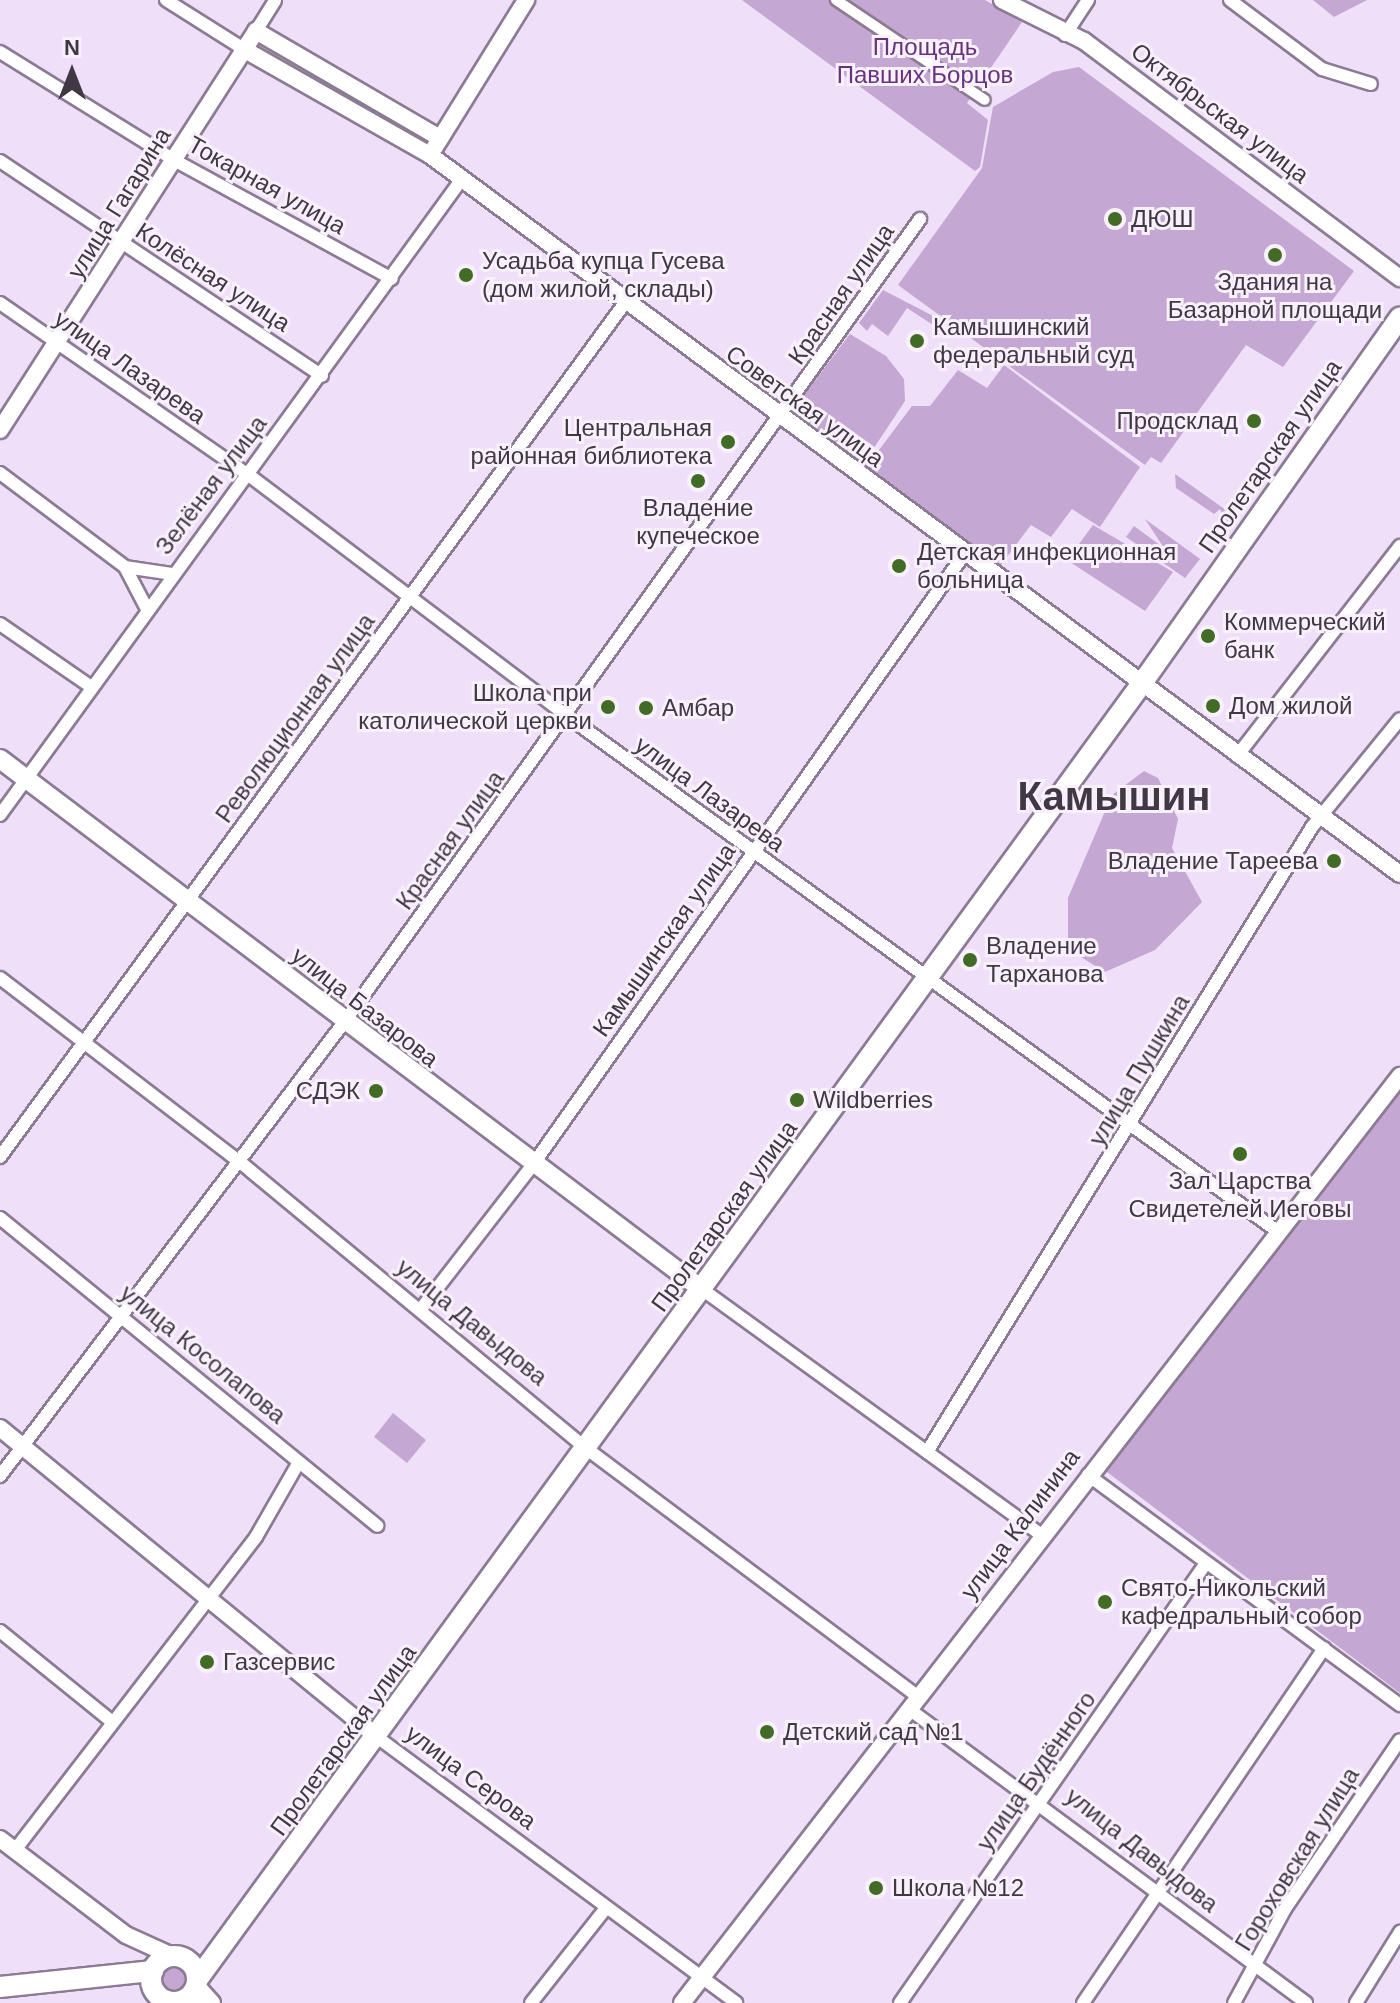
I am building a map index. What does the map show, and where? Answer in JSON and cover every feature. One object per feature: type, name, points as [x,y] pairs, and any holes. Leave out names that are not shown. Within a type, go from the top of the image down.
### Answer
[{"type":"main road","name":"Пролетарская улица","points":[[174,1988],[225,1948],[1140,686],[1400,317]]},
{"type":"main road","name":"улица Базарова","points":[[0,759],[532,1166],[703,1290]]},
{"type":"main road","points":[[176,1956],[225,1948]]},
{"type":"main road","points":[[174,1988],[176,1956]]},
{"type":"main road","points":[[174,1988],[176,1956]]},
{"type":"main road","points":[[0,1987],[108,1980],[174,1988]]},
{"type":"street","name":"Советская улица","points":[[166,0],[245,50],[430,155],[459,183],[1400,874]]},
{"type":"street","name":"улица Гагарина","points":[[0,430],[124,245],[275,0]]},
{"type":"street","points":[[430,155],[526,0]]},
{"type":"street","points":[[836,0],[985,100]]},
{"type":"street","name":"Октябрьская улица","points":[[1002,0],[1065,35],[1084,41],[1400,278]]},
{"type":"street","points":[[1065,35],[1088,0]]},
{"type":"street","points":[[1230,0],[1322,69],[1371,84]]},
{"type":"street","points":[[256,31],[440,138]]},
{"type":"street","name":"Токарная улица","points":[[0,52],[174,160],[392,279]]},
{"type":"street","name":"Колёсная улица","points":[[0,161],[322,376]]},
{"type":"street","name":"Зелёная улица","points":[[0,815],[90,686],[250,476],[459,183]]},
{"type":"street","name":"Красная улица","points":[[0,1476],[125,1318],[345,1021],[781,418],[920,219]]},
{"type":"street","name":"улица Лазарева","points":[[0,303],[250,476],[567,716],[1280,1233]]},
{"type":"street","name":"Революционная улица","points":[[0,1157],[624,304]]},
{"type":"street","points":[[0,473],[125,567],[147,609]]},
{"type":"street","points":[[1237,756],[1400,546]]},
{"type":"street","name":"Камышинская улица","points":[[421,1309],[532,1166],[965,553]]},
{"type":"street","points":[[125,567],[173,574]]},
{"type":"street","points":[[0,624],[90,686]]},
{"type":"street","name":"улица Пушкина","points":[[927,1452],[1321,817],[1400,719]]},
{"type":"street","name":"улица Давыдова","points":[[0,978],[240,1162],[587,1449],[1306,2003]]},
{"type":"street","name":"улица Калинина","points":[[682,2003],[1400,1076]]},
{"type":"street","name":"улица Косолапова","points":[[0,1218],[377,1526]]},
{"type":"street","points":[[703,1290],[1042,1535]]},
{"type":"street","name":"улица Серова","points":[[0,1428],[377,1737],[736,2003]]},
{"type":"street","points":[[15,1850],[111,1721],[256,1537],[299,1462]]},
{"type":"street","points":[[1088,1475],[1400,1705]]},
{"type":"street","name":"улица Будённого","points":[[900,2003],[1206,1563]]},
{"type":"street","points":[[0,1631],[111,1721]]},
{"type":"street","points":[[1083,2003],[1324,1648]]},
{"type":"street","name":"Гороховская улица","points":[[1234,2003],[1255,1965],[1400,1740]]},
{"type":"street","points":[[0,1839],[126,1935],[174,1988],[212,2003]]},
{"type":"street","points":[[531,2003],[606,1908]]},
{"type":"street","points":[[126,1935],[176,1956]]},
{"type":"street","points":[[1356,2003],[1398,1938]]},
{"type":"green space","name":"Площадь Павших Борцов","points":[[742,0],[985,0],[1022,22],[967,103],[988,120],[980,167],[975,171]]},
{"type":"green space","points":[[1313,0],[1367,0],[1334,17]]},
{"type":"green space","name":"ДЮШ","points":[[1079,67],[1354,271],[1283,367],[1246,345],[1161,463],[1151,457],[1145,465],[898,285],[982,168],[993,107],[1053,72]]},
{"type":"green space","points":[[883,290],[939,319],[947,334],[907,308],[888,336],[872,324],[867,331],[859,323]]},
{"type":"green space","points":[[850,334],[886,356],[904,379],[905,401],[860,469],[789,415]]},
{"type":"green space","points":[[1004,365],[1140,467],[1100,527],[1072,509],[1051,537],[1031,525],[1000,566],[867,466],[912,406],[930,406],[958,370],[987,388]]},
{"type":"green space","points":[[1175,474],[1233,515],[1227,523],[1220,509],[1214,514],[1176,488]]},
{"type":"green space","points":[[1145,519],[1200,559],[1185,578],[1126,537],[1134,526],[1164,548]]},
{"type":"green space","points":[[1093,525],[1173,572],[1145,611],[1067,560]]},
{"type":"green space","points":[[1144,771],[1158,778],[1178,819],[1172,848],[1202,902],[1155,950],[1105,972],[1068,949],[1068,898],[1112,795]]},
{"type":"green space","points":[[1400,1087],[1400,1693],[1103,1469]]},
{"type":"green space","points":[[393,1413],[426,1440],[407,1463],[374,1437]]},
{"type":"green space","points":[[174,1966],[183,1970],[187,1979],[183,1988],[174,1992],[165,1988],[161,1979],[165,1970]]},
{"type":"place","name":"ДЮШ","points":[[1115,219]]},
{"type":"place","name":"Здания на Базарной площади","points":[[1275,255]]},
{"type":"place","name":"Усадьба купца Гусева (дом жилой, склады)","points":[[466,275]]},
{"type":"place","name":"Камышинский федеральный суд","points":[[917,341]]},
{"type":"place","name":"Продсклад","points":[[1254,421]]},
{"type":"place","name":"Центральная районная библиотека","points":[[728,442]]},
{"type":"place","name":"Владение купеческое","points":[[698,481]]},
{"type":"place","name":"Детская инфекционная больница","points":[[899,566]]},
{"type":"place","name":"Коммерческий банк","points":[[1208,636]]},
{"type":"place","name":"Дом жилой","points":[[1213,706]]},
{"type":"place","name":"Школа при католической церкви","points":[[608,707]]},
{"type":"place","name":"Амбар","points":[[646,708]]},
{"type":"place","name":"Владение Тареева","points":[[1334,861]]},
{"type":"place","name":"Владение Тарханова","points":[[970,960]]},
{"type":"place","name":"СДЭК","points":[[376,1091]]},
{"type":"place","name":"Wildberries","points":[[797,1100]]},
{"type":"place","name":"Зал Царства Свидетелей Иеговы","points":[[1240,1154]]},
{"type":"place","name":"Свято-Никольский кафедральный собор","points":[[1105,1602]]},
{"type":"place","name":"Газсервис","points":[[207,1662]]},
{"type":"place","name":"Детский сад №1","points":[[767,1732]]},
{"type":"place","name":"Школа №12","points":[[876,1888]]},
{"type":"district","name":"Камышин","points":[[1114,796]]}]
